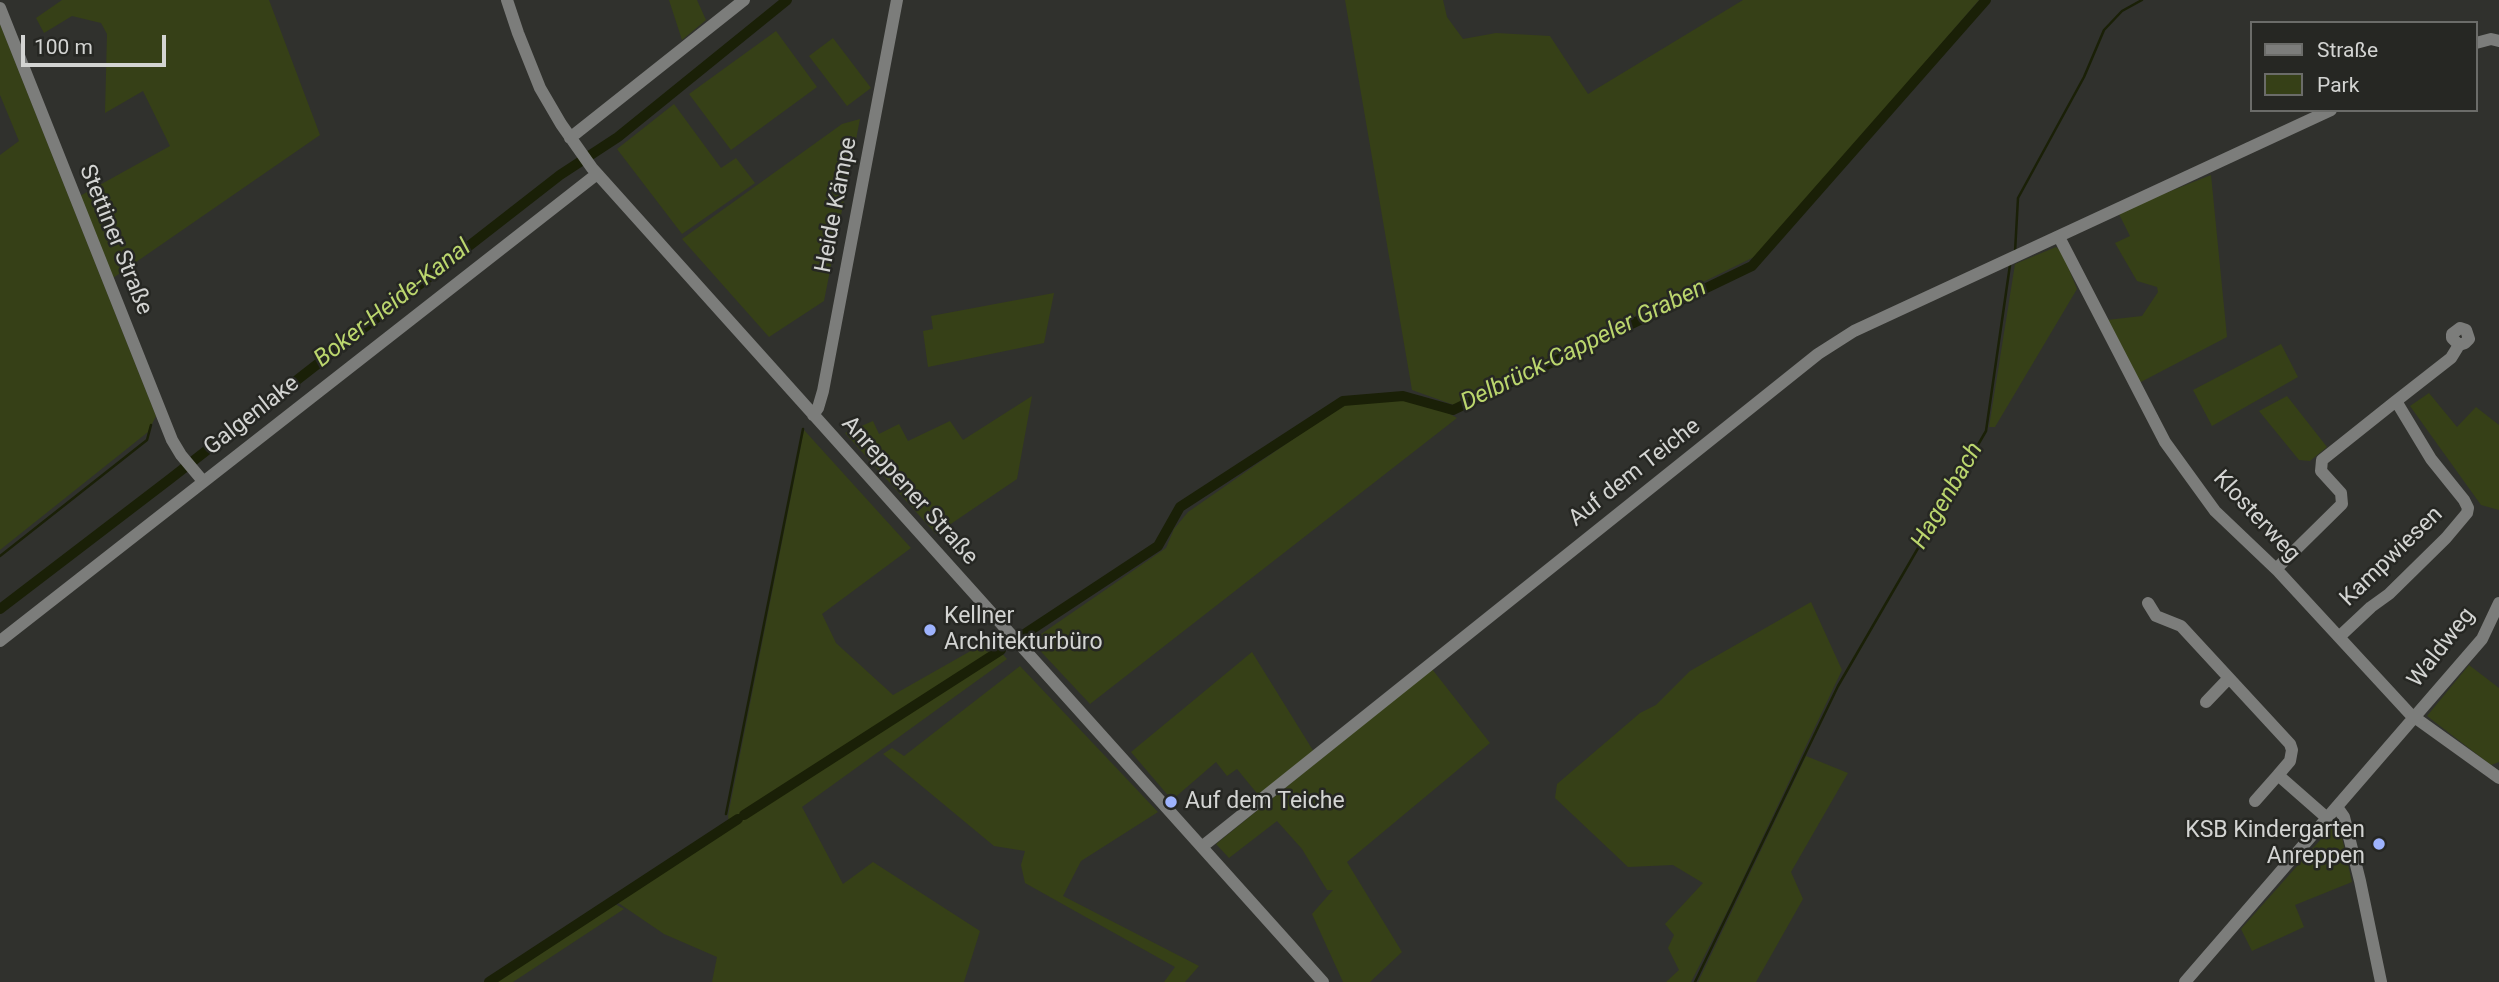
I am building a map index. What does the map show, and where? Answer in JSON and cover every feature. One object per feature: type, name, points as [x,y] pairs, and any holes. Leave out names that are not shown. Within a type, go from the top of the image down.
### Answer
[{"type":"street","name":"Anreppener Straße","points":[[507,0],[540,88],[570,138],[597,174],[1323,982]]},
{"type":"street","points":[[570,138],[744,0]]},
{"type":"street","name":"Heide Kämpe","points":[[813,415],[823,391],[897,0]]},
{"type":"street","name":"Stettiner Straße","points":[[0,8],[172,440],[199,476]]},
{"type":"street","points":[[2478,42],[2491,39],[2499,41]]},
{"type":"street","points":[[2059,237],[2327,112]]},
{"type":"street","name":"Galgenlake","points":[[0,641],[199,476],[597,174]]},
{"type":"street","name":"Klosterweg","points":[[2059,237],[2165,442],[2215,511],[2276,569],[2415,717],[2499,778]]},
{"type":"street","name":"Auf dem Teiche","points":[[1203,846],[1818,354],[1854,331],[2059,237]]},
{"type":"street","points":[[2276,569],[2342,504],[2344,498],[2341,493],[2321,471],[2322,460],[2451,358],[2459,345]]},
{"type":"street","name":"Kampwiesen","points":[[2339,637],[2398,585],[2446,538],[2467,513],[2464,500],[2431,459],[2396,401]]},
{"type":"street","points":[[2148,603],[2155,615],[2181,626],[2291,747],[2290,761],[2255,801]]},
{"type":"street","name":"Waldweg","points":[[2415,717],[2482,639],[2499,603]]},
{"type":"street","points":[[2206,702],[2229,678]]},
{"type":"street","points":[[2185,982],[2415,717]]},
{"type":"street","points":[[2278,775],[2327,818]]},
{"type":"street","points":[[2337,807],[2344,817],[2381,982]]},
{"type":"green space","points":[[62,0],[269,0],[320,135],[113,278],[78,197],[170,146],[143,91],[105,113],[107,34],[101,23],[72,16],[44,33],[36,18]]},
{"type":"green space","points":[[669,0],[697,0],[706,20],[682,40]]},
{"type":"green space","points":[[1345,0],[1443,0],[1447,17],[1463,39],[1496,33],[1550,36],[1588,94],[1743,0],[1979,0],[1760,254],[1454,405],[1412,390]]},
{"type":"green space","points":[[0,24],[156,416],[148,432],[0,550],[0,155],[19,141],[0,95]]},
{"type":"green space","points":[[776,31],[817,87],[731,150],[689,94]]},
{"type":"green space","points":[[833,38],[871,88],[847,106],[809,56]]},
{"type":"green space","points":[[674,104],[721,168],[736,158],[755,183],[682,234],[617,149]]},
{"type":"green space","points":[[860,119],[824,301],[769,337],[682,239],[842,124]]},
{"type":"green space","points":[[2211,175],[2227,337],[2139,383],[2107,320],[2142,316],[2158,292],[2157,287],[2137,281],[2115,243],[2130,236],[2118,212]]},
{"type":"green space","points":[[2056,247],[2062,252],[2077,289],[1995,427],[1989,427],[2015,264]]},
{"type":"green space","points":[[1054,293],[1044,343],[928,367],[923,331],[933,329],[931,316]]},
{"type":"green space","points":[[2281,344],[2298,377],[2212,426],[2193,390]]},
{"type":"green space","points":[[2429,393],[2457,427],[2476,407],[2499,425],[2499,510],[2481,505],[2410,406]]},
{"type":"green space","points":[[1032,396],[1017,479],[936,534],[845,433],[873,421],[879,434],[899,424],[908,441],[950,421],[963,440]]},
{"type":"green space","points":[[2287,396],[2327,447],[2310,461],[2299,460],[2259,411]]},
{"type":"green space","points":[[1379,400],[1406,400],[1445,411],[1457,418],[1090,704],[1031,641],[1166,548],[1174,529],[1188,512],[1342,405]]},
{"type":"green space","points":[[804,430],[911,548],[822,614],[836,643],[893,695],[990,640],[1007,659],[802,807],[843,884],[873,862],[980,931],[964,982],[712,982],[717,957],[664,934],[617,902],[730,827],[728,816]]},
{"type":"green space","points":[[1811,602],[1842,670],[1691,982],[1666,982],[1679,970],[1668,948],[1674,935],[1665,924],[1703,883],[1673,865],[1628,867],[1555,798],[1557,784],[1640,713],[1656,705],[1690,671]]},
{"type":"green space","points":[[1252,652],[1314,752],[1260,797],[1237,769],[1227,776],[1216,762],[1172,800],[1131,752]]},
{"type":"green space","points":[[2469,665],[2499,688],[2499,762],[2491,765],[2427,716]]},
{"type":"green space","points":[[1020,666],[1158,812],[1081,861],[1063,896],[1199,966],[1185,982],[1164,982],[1175,967],[1025,883],[1021,865],[1025,851],[994,846],[883,754],[892,748],[904,756]]},
{"type":"green space","points":[[1432,669],[1490,743],[1347,862],[1402,952],[1370,982],[1343,982],[1312,914],[1333,890],[1327,890],[1302,849],[1277,821],[1229,858],[1216,844]]},
{"type":"green space","points":[[1806,756],[1848,773],[1791,872],[1803,899],[1756,982],[1698,982]]},
{"type":"green space","points":[[2338,820],[2352,882],[2295,905],[2304,927],[2252,951],[2241,929]]},
{"type":"green space","points":[[615,904],[624,909],[513,982],[495,982]]},
{"type":"waterway","name":"Boker-Heide-Kanal","points":[[0,609],[560,175],[618,137],[787,0]]},
{"type":"waterway","name":"Delbrück-Cappeler Graben","points":[[1017,639],[1158,546],[1180,507],[1343,401],[1403,396],[1453,410],[1752,266],[1986,0]]},
{"type":"waterway","name":"Hagenbach","points":[[2015,252],[2018,198],[2084,77],[2104,30],[2122,11],[2142,0]]},
{"type":"waterway","name":"Hagenbach","points":[[1695,982],[1838,686],[1986,431],[2010,265]]},
{"type":"waterway","points":[[0,556],[147,440],[151,425]]},
{"type":"waterway","points":[[726,814],[803,429]]},
{"type":"waterway","name":"Delbrück-Cappeler Graben","points":[[744,815],[1001,650]]},
{"type":"waterway","name":"Delbrück-Cappeler Graben","points":[[489,982],[738,819]]},
{"type":"place","name":"Kellner Architekturbüro","points":[[930,630]]},
{"type":"place","name":"Auf dem Teiche","points":[[1171,802]]},
{"type":"place","name":"KSB Kindergarten Anreppen","points":[[2379,844]]}]
